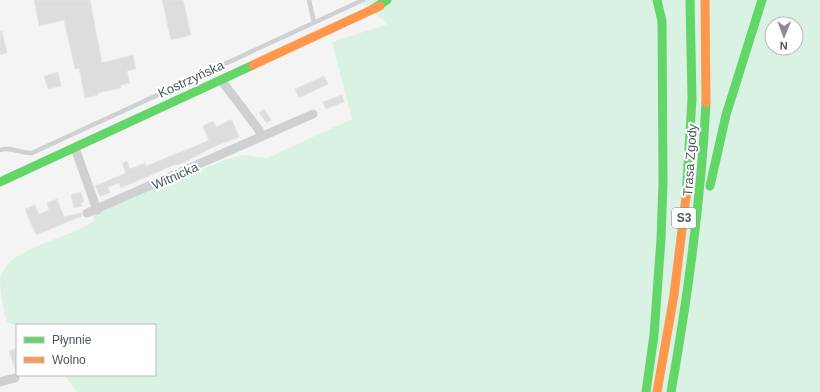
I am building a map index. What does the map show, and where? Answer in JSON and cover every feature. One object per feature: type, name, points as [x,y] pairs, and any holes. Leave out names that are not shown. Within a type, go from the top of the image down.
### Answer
[{"type":"main road","points":[[373,9],[388,0]]},
{"type":"main road","name":"Kostrzyńska","points":[[0,181],[75,148],[392,0]]},
{"type":"main road","points":[[646,392],[659,278],[663,183],[662,21],[657,0]]},
{"type":"main road","name":"Trasa Zgody","points":[[657,392],[674,298],[687,191],[692,96],[690,0]]},
{"type":"main road","name":"Trasa Zgody","points":[[671,392],[688,297],[698,221],[704,146],[707,69],[705,0]]},
{"type":"main road","points":[[688,297],[701,246],[708,202],[726,115],[761,0]]},
{"type":"street","points":[[221,80],[259,130],[261,137]]},
{"type":"street","name":"Witnicka","points":[[88,213],[313,114]]},
{"type":"street","points":[[75,148],[97,210]]},
{"type":"street","points":[[0,382],[15,378]]},
{"type":"lane","points":[[309,0],[314,22]]},
{"type":"lane","points":[[0,150],[11,148],[22,153],[32,153],[363,0]]},
{"type":"green space","points":[[359,0],[820,0],[820,392],[77,392],[65,376],[156,376],[156,324],[16,324],[16,326],[7,322],[2,300],[0,278],[10,261],[42,244],[84,227],[94,221],[93,213],[227,159],[245,155],[267,158],[352,119],[332,42],[388,24]]},
{"type":"building","points":[[34,0],[90,0],[102,63],[133,55],[136,69],[127,71],[130,83],[120,85],[121,88],[98,93],[98,95],[85,98],[79,68],[75,69],[64,20],[39,26]]},
{"type":"building","points":[[162,0],[183,0],[191,35],[171,40]]},
{"type":"building","points":[[2,31],[7,53],[0,55],[0,32]]},
{"type":"building","points":[[58,72],[61,86],[48,89],[44,76]]},
{"type":"building","points":[[324,76],[328,84],[299,98],[295,89]]},
{"type":"building","points":[[342,95],[344,102],[326,109],[323,102]]},
{"type":"building","points":[[264,109],[271,120],[267,123],[259,113]]},
{"type":"building","points":[[232,120],[239,137],[213,147],[185,162],[176,164],[121,188],[119,183],[108,187],[110,193],[100,196],[95,186],[126,173],[122,163],[127,161],[130,169],[145,163],[146,166],[209,140],[203,126],[213,121],[216,127]]},
{"type":"building","points":[[81,192],[84,202],[81,203],[82,206],[74,208],[71,195]]},
{"type":"building","points":[[57,199],[64,217],[81,213],[82,216],[36,235],[25,209],[35,205],[39,214],[49,210],[47,203]]},
{"type":"building","points":[[16,348],[16,372],[9,351]]},
{"type":"traffic: fast","points":[[373,9],[387,0]]},
{"type":"traffic: fast","points":[[646,392],[654,335],[661,239],[663,183],[662,21],[657,0]]},
{"type":"traffic: fast","points":[[686,197],[692,99],[690,0]]},
{"type":"traffic: fast","points":[[710,186],[726,115],[762,0]]},
{"type":"traffic: fast","points":[[0,182],[253,65]]},
{"type":"traffic: fast","points":[[671,392],[693,248],[701,176],[706,103]]},
{"type":"traffic: slow","points":[[705,0],[706,103]]},
{"type":"traffic: slow","points":[[253,65],[380,6]]},
{"type":"traffic: slow","points":[[657,392],[674,295],[686,197]]}]
